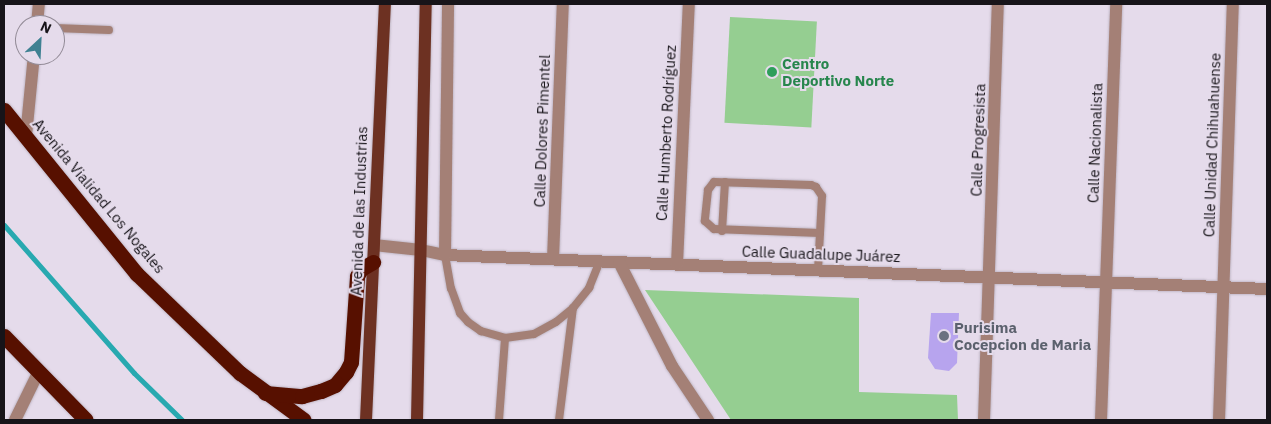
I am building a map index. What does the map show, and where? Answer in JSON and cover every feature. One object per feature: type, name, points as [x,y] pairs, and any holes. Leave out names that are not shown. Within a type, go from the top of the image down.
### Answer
[{"type":"highway","name":"Avenida Vialidad Los Nogales","points":[[4,110],[137,274],[240,374],[304,420]]},
{"type":"highway","points":[[264,393],[302,396],[321,392],[335,385],[346,372],[351,362],[357,276],[361,269],[373,262]]},
{"type":"highway","points":[[4,336],[38,373],[86,420]]},
{"type":"main road","name":"Avenida de las Industrias","points":[[366,420],[385,4]]},
{"type":"main road","points":[[417,420],[426,4]]},
{"type":"street","points":[[445,255],[448,4]]},
{"type":"street","name":"Calle Dolores Pimentel","points":[[553,259],[563,4]]},
{"type":"street","name":"Calle Humberto Rodríguez","points":[[677,264],[689,4]]},
{"type":"street","name":"Calle Progresista","points":[[984,420],[998,4]]},
{"type":"street","name":"Calle Nacionalista","points":[[1101,420],[1116,4]]},
{"type":"street","name":"Calle Unidad Chihuahuense","points":[[1219,420],[1233,4]]},
{"type":"street","points":[[26,136],[33,65]]},
{"type":"street","name":"Calle Guadalupe Juárez","points":[[374,245],[421,250],[445,255],[1267,289]]},
{"type":"street","points":[[619,262],[672,366],[708,420]]},
{"type":"street","points":[[15,420],[38,373]]},
{"type":"lane","points":[[65,28],[110,30]]},
{"type":"lane","points":[[818,270],[820,233],[822,196],[816,187],[811,185],[725,182],[714,182],[710,185],[705,221],[714,229],[722,231],[820,233]]},
{"type":"lane","points":[[722,231],[725,182]]},
{"type":"lane","points":[[445,255],[451,288],[460,313],[468,322],[481,331],[505,338],[534,334],[556,322],[573,308],[589,288],[600,261]]},
{"type":"lane","points":[[559,420],[573,308]]},
{"type":"lane","points":[[499,420],[505,338]]},
{"type":"green space","name":"Centro Deportivo Norte","points":[[730,17],[817,22],[811,127],[724,123]]},
{"type":"green space","points":[[645,290],[859,298],[859,392],[957,395],[958,420],[731,420]]},
{"type":"building","name":"Purisima Cocepcion de Maria","points":[[931,313],[959,313],[957,363],[949,371],[935,369],[928,358]]},
{"type":"waterway","points":[[4,225],[134,373],[182,420]]},
{"type":"place","name":"Centro Deportivo Norte","points":[[772,72]]},
{"type":"place","name":"Purisima Cocepcion de Maria","points":[[944,336]]}]
